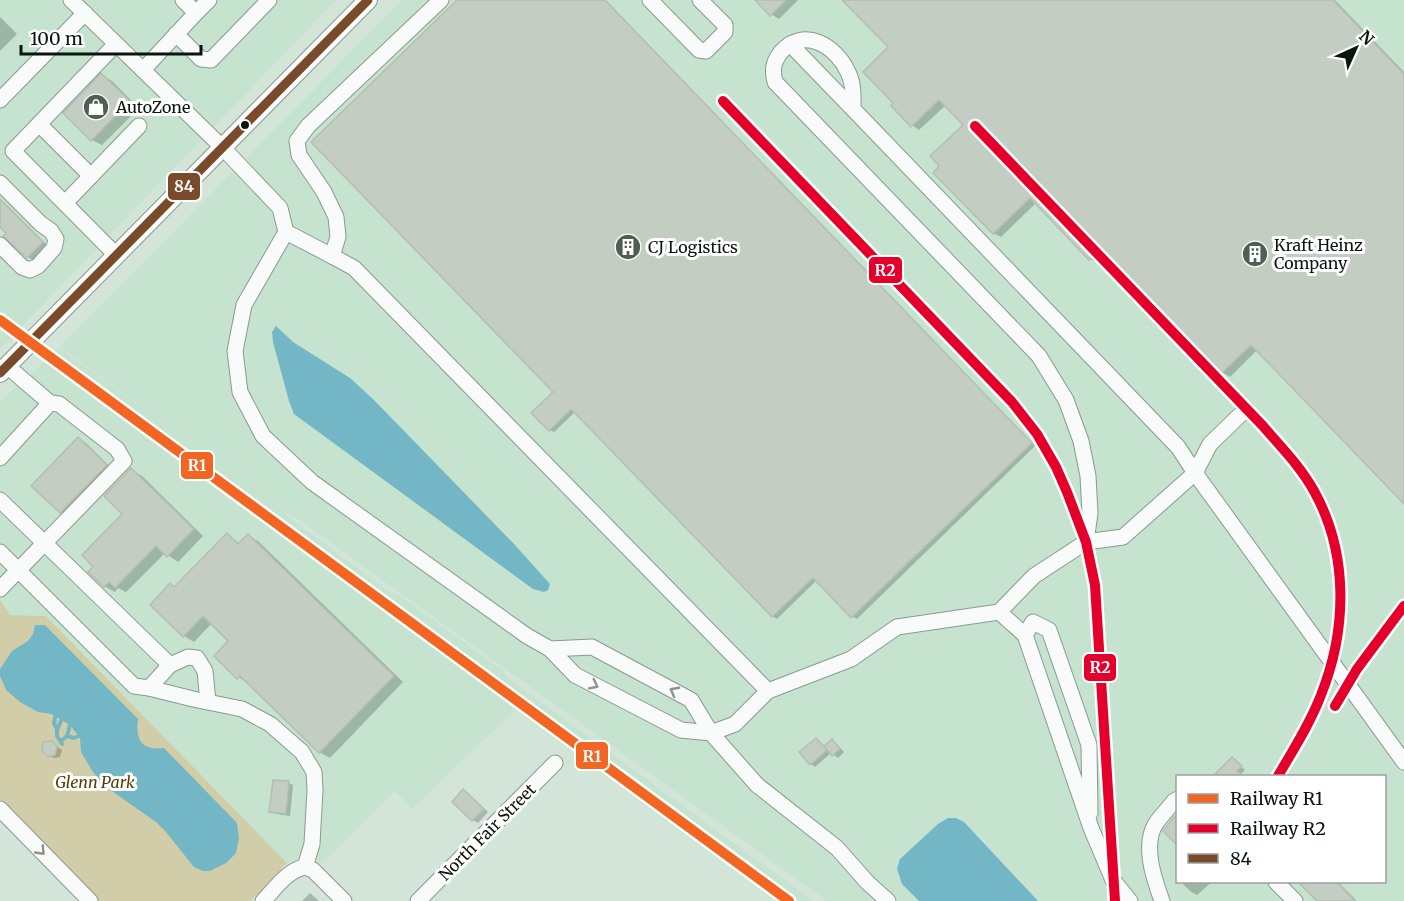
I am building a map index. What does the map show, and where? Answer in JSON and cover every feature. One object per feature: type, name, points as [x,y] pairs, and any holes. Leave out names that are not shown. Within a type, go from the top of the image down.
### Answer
[{"type":"main road","points":[[3,370],[368,0]]},
{"type":"street","points":[[183,0],[196,13]]},
{"type":"street","points":[[143,70],[209,0]]},
{"type":"street","points":[[176,34],[201,59],[211,60],[268,0]]},
{"type":"street","points":[[332,256],[338,237],[336,217],[324,192],[299,155],[297,141],[308,126],[441,0]]},
{"type":"street","points":[[650,0],[702,52],[706,51],[726,29],[725,25],[700,0]]},
{"type":"street","points":[[0,100],[78,5],[223,148],[280,208],[286,232],[244,305],[235,351],[240,392],[263,436],[312,482],[527,636],[550,649],[575,675],[681,730],[711,733],[735,724],[768,691],[850,659],[897,627],[999,612],[1034,576],[1086,542],[1123,537],[1195,473],[1210,444],[1240,414]]},
{"type":"street","points":[[853,109],[853,90],[848,71],[832,50],[812,40],[797,40],[790,44],[775,61],[772,71],[775,82],[1039,356],[1066,400],[1081,441],[1088,476],[1090,513],[1086,542]]},
{"type":"street","points":[[116,44],[13,151],[116,255]]},
{"type":"street","points":[[790,44],[1178,447],[1404,762]]},
{"type":"street","points":[[39,124],[91,176]]},
{"type":"street","points":[[65,204],[139,126]]},
{"type":"street","points":[[0,183],[51,231],[56,239],[54,248],[38,266],[30,270],[18,264],[0,245]]},
{"type":"street","points":[[0,190],[26,208]]},
{"type":"street","points":[[286,232],[354,268],[768,691]]},
{"type":"street","points":[[0,236],[13,249],[18,264]]},
{"type":"street","points":[[0,588],[124,462],[117,449],[60,404],[50,403],[3,370]]},
{"type":"street","points":[[0,458],[50,403]]},
{"type":"street","points":[[0,500],[170,665]]},
{"type":"street","points":[[0,552],[134,686],[242,709],[270,724],[302,752],[314,772],[315,790],[312,844],[305,867]]},
{"type":"street","points":[[999,612],[1025,635],[1091,828],[1113,880],[1130,901]]},
{"type":"street","points":[[1025,635],[1033,622],[1049,630],[1089,745],[1091,828]]},
{"type":"street","points":[[550,649],[592,647],[691,700],[711,733],[757,785],[837,848],[867,882],[888,901]]},
{"type":"street","points":[[150,688],[170,665],[188,657],[197,658],[205,671],[208,702]]},
{"type":"street","name":"North Fair Street","points":[[418,901],[555,763]]},
{"type":"street","points":[[1162,901],[1148,849],[1154,825],[1176,800]]},
{"type":"street","points":[[0,809],[90,901]]},
{"type":"street","points":[[263,901],[283,880],[298,868],[305,867],[313,870],[344,901]]},
{"type":"street","points":[[1277,883],[1295,901]]},
{"type":"shaded area","points":[[0,0],[336,0],[0,349]]},
{"type":"shaded area","points":[[402,0],[1404,0],[1404,901],[827,901],[252,486],[286,511],[285,514],[391,593],[397,594],[504,671],[508,678],[813,901],[775,901],[515,710],[412,809],[395,791],[321,864],[303,858],[287,863],[47,616],[10,615],[0,600],[0,402],[59,348],[217,461],[60,347]]},
{"type":"green space","name":"Glenn Park","points":[[0,600],[10,615],[46,616],[287,863],[251,901],[98,901],[0,800]]},
{"type":"water","points":[[276,326],[293,342],[350,378],[373,399],[514,544],[550,584],[548,590],[544,592],[533,589],[294,414],[273,342],[272,332]]},
{"type":"water","points":[[35,625],[45,625],[138,719],[139,738],[145,746],[164,748],[237,823],[239,838],[236,853],[226,863],[210,871],[194,867],[156,822],[106,787],[93,772],[81,752],[80,738],[70,725],[51,714],[38,712],[20,702],[6,690],[0,676],[0,669],[12,651],[28,641]]},
{"type":"water","points":[[948,818],[956,818],[964,822],[1038,901],[919,901],[902,884],[897,869],[900,859],[938,824]]},
{"type":"building","name":"CJ Logistics","points":[[457,0],[605,0],[1032,443],[851,618],[813,578],[772,617],[571,409],[549,431],[531,413],[553,392],[311,142]]},
{"type":"building","points":[[755,0],[786,0],[770,16]]},
{"type":"building","name":"Kraft Heinz Company","points":[[842,0],[1333,0],[1404,74],[1404,504],[1251,345],[1221,374],[1101,249],[1089,260],[1030,198],[993,234],[933,173],[939,166],[930,156],[963,125],[939,100],[911,127],[891,106],[893,103],[863,72],[888,47]]},
{"type":"building","name":"AutoZone","points":[[101,73],[130,101],[91,141],[63,113]]},
{"type":"building","points":[[0,199],[43,242],[27,258],[3,236],[6,233],[0,227]]},
{"type":"building","points":[[78,437],[107,465],[60,513],[31,486]]},
{"type":"building","points":[[131,468],[194,529],[167,557],[156,546],[115,588],[109,582],[104,587],[88,572],[93,567],[82,555],[122,514],[104,496]]},
{"type":"building","points":[[227,533],[238,544],[248,534],[394,676],[319,753],[240,676],[237,679],[214,656],[228,641],[203,616],[183,637],[150,605],[170,583],[174,587]]},
{"type":"building","points":[[816,738],[827,750],[810,765],[799,752]]},
{"type":"building","points":[[832,739],[840,749],[832,756],[824,746]]},
{"type":"building","points":[[52,741],[57,746],[55,755],[48,757],[42,751],[43,742]]},
{"type":"building","points":[[1232,757],[1242,766],[1237,771],[1241,775],[1214,775]]},
{"type":"building","points":[[273,780],[289,781],[286,814],[269,812]]},
{"type":"building","points":[[463,789],[484,809],[472,821],[452,802]]},
{"type":"building","points":[[1174,817],[1176,819],[1176,844],[1163,831]]},
{"type":"building","points":[[1299,883],[1338,883],[1355,901],[1317,901]]},
{"type":"waterway","points":[[55,718],[54,723],[57,729]]},
{"type":"waterway","points":[[61,721],[57,736],[62,744]]},
{"type":"waterway","points":[[67,736],[70,725]]},
{"type":"waterway","points":[[61,741],[67,736],[74,738],[79,736]]},
{"type":"rail line","name":"R2","points":[[723,101],[1012,402],[1037,434],[1056,467],[1086,542],[1095,585],[1115,901]]},
{"type":"rail line","name":"R2","points":[[975,126],[1263,426],[1290,457],[1314,491],[1334,540],[1338,566],[1340,592],[1336,645],[1317,706],[1279,775]]},
{"type":"rail line","name":"R1","points":[[0,320],[789,901]]},
{"type":"rail line","name":"R2","points":[[1335,706],[1357,669],[1404,606]]},
{"type":"transit line","name":"84","points":[[0,373],[368,0]]},
{"type":"place","name":"AutoZone","points":[[96,107]]},
{"type":"place","name":"CJ Logistics","points":[[628,247]]},
{"type":"place","name":"Kraft Heinz Company","points":[[1255,254]]}]
